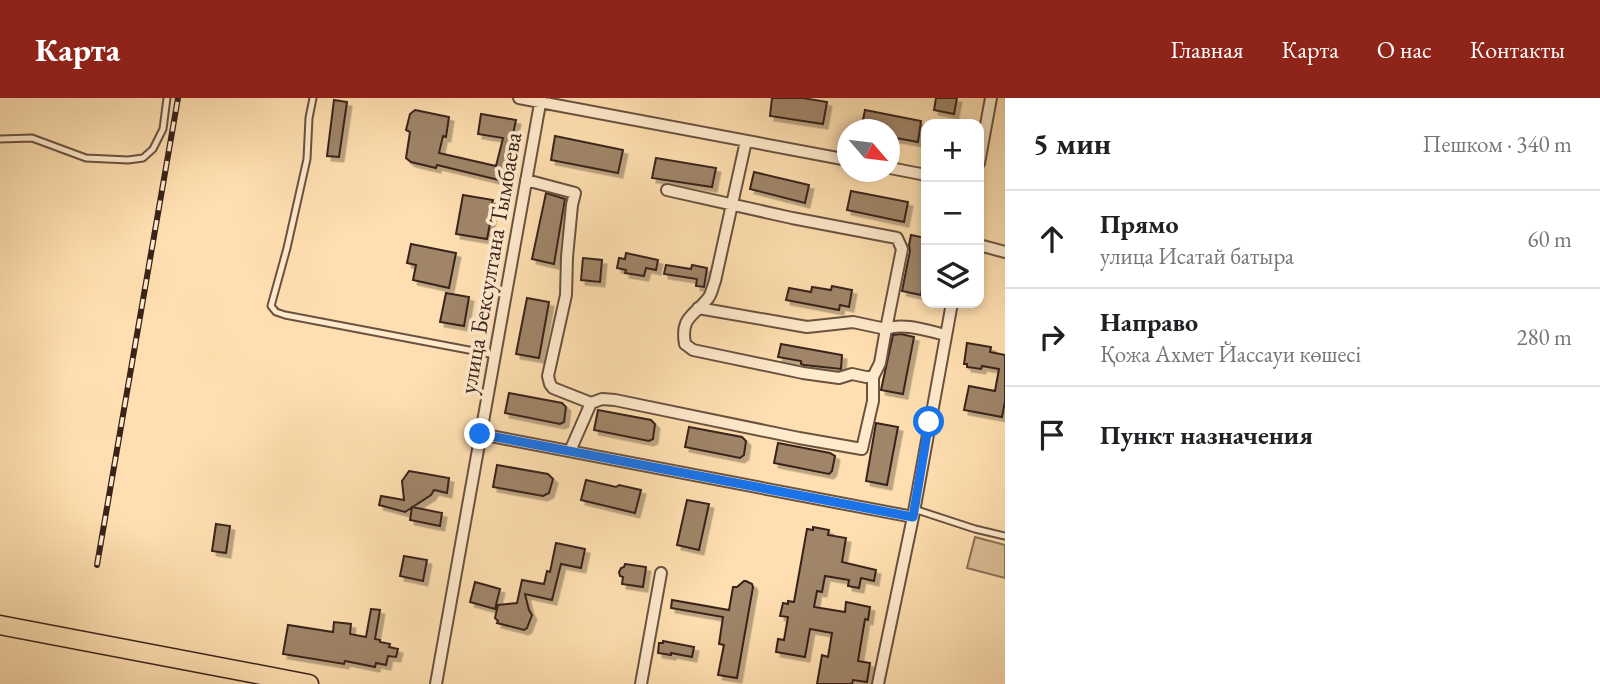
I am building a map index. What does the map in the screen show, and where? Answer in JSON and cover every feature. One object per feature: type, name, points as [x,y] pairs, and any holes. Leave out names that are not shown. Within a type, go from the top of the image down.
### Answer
[{"type":"main road","points":[[0,625],[309,684]]},
{"type":"street","points":[[519,98],[541,100],[837,158]]},
{"type":"street","points":[[984,138],[992,98]]},
{"type":"street","name":"улица Бексултана Тымбаева","points":[[436,684],[541,100]]},
{"type":"street","points":[[746,141],[710,295],[689,316],[684,326],[685,344],[693,350],[803,373],[839,378],[852,374],[873,377]]},
{"type":"street","points":[[900,170],[921,174]]},
{"type":"street","points":[[526,180],[575,193],[567,257],[566,295],[548,376],[553,388],[591,403],[602,399],[615,400],[862,449],[873,401],[873,377],[880,363],[902,249],[897,238],[667,190]]},
{"type":"street","points":[[982,245],[1005,252]]},
{"type":"street","points":[[698,308],[807,327],[853,322],[886,329],[893,326],[914,328],[946,335]]},
{"type":"street","points":[[878,684],[914,513],[951,308]]},
{"type":"street","points":[[570,451],[591,403]]},
{"type":"street","points":[[480,434],[914,513]]},
{"type":"street","points":[[641,684],[661,573]]},
{"type":"lane","points":[[0,139],[33,138],[86,158],[143,158],[153,149],[163,130],[167,98]]},
{"type":"lane","points":[[313,98],[307,159],[271,306],[276,312],[285,315],[495,355]]},
{"type":"lane","points":[[914,513],[1005,536]]},
{"type":"shaded area","points":[[975,537],[1005,545],[1005,578],[967,568]]},
{"type":"building","points":[[772,98],[803,98],[827,102],[823,124],[770,116]]},
{"type":"building","points":[[936,98],[957,98],[954,114],[934,110]]},
{"type":"building","points":[[334,100],[347,102],[339,157],[327,156]]},
{"type":"building","points":[[415,110],[449,117],[446,137],[443,136],[439,153],[496,166],[503,138],[478,134],[481,114],[516,120],[503,181],[437,165],[436,168],[411,162],[406,158],[410,132],[406,130],[410,114]]},
{"type":"building","points":[[865,110],[921,121],[918,142],[900,139],[900,119],[863,119]]},
{"type":"building","points":[[555,136],[623,150],[618,173],[551,160]]},
{"type":"building","points":[[656,158],[716,168],[712,187],[652,178]]},
{"type":"building","points":[[754,172],[809,185],[805,203],[750,189]]},
{"type":"building","points":[[851,191],[908,202],[904,222],[847,210]]},
{"type":"building","points":[[546,193],[565,199],[554,264],[532,259]]},
{"type":"building","points":[[463,195],[493,200],[487,239],[456,234]]},
{"type":"building","points":[[911,235],[921,237],[921,295],[902,291]]},
{"type":"building","points":[[411,244],[456,253],[449,288],[413,280],[416,265],[407,263]]},
{"type":"building","points":[[626,253],[658,260],[656,270],[646,268],[644,276],[625,273],[626,270],[617,268],[619,258],[625,259]]},
{"type":"building","points":[[583,258],[602,260],[600,282],[581,280]]},
{"type":"building","points":[[666,265],[691,269],[692,265],[707,268],[704,287],[696,286],[697,279],[664,274]]},
{"type":"building","points":[[832,286],[852,290],[849,307],[840,305],[839,310],[786,300],[789,288],[811,292],[812,287],[831,290]]},
{"type":"building","points":[[446,293],[469,297],[464,326],[440,322]]},
{"type":"building","points":[[527,298],[549,302],[539,358],[516,354]]},
{"type":"building","points":[[893,335],[914,337],[903,394],[881,390]]},
{"type":"building","points":[[967,343],[991,347],[990,352],[1005,355],[1005,401],[1002,417],[964,410],[969,386],[995,391],[999,369],[967,367],[967,364],[964,364]]},
{"type":"building","points":[[781,344],[842,355],[841,369],[804,365],[801,361],[778,357]]},
{"type":"building","points":[[509,393],[562,403],[566,407],[564,422],[560,424],[505,413]]},
{"type":"building","points":[[598,410],[651,420],[655,424],[653,439],[649,441],[594,430]]},
{"type":"building","points":[[876,423],[898,427],[887,485],[866,481]]},
{"type":"building","points":[[689,427],[742,437],[746,441],[744,455],[740,458],[685,447]]},
{"type":"building","points":[[778,443],[830,453],[835,456],[832,471],[829,474],[774,463]]},
{"type":"building","points":[[497,465],[548,474],[553,479],[549,493],[543,496],[493,487]]},
{"type":"building","points":[[409,471],[449,478],[447,493],[434,490],[431,495],[405,512],[379,505],[381,496],[404,500],[402,481]]},
{"type":"building","points":[[586,480],[641,490],[635,513],[581,500]]},
{"type":"building","points":[[687,500],[709,504],[699,550],[677,545]]},
{"type":"building","points":[[412,507],[442,513],[440,526],[410,520]]},
{"type":"building","points":[[216,524],[230,526],[226,553],[212,551]]},
{"type":"building","points":[[813,527],[829,530],[828,535],[846,538],[842,562],[876,570],[874,581],[861,578],[859,588],[848,586],[849,580],[825,576],[822,592],[817,591],[814,607],[845,612],[846,602],[870,607],[868,620],[865,619],[858,661],[870,663],[867,682],[853,680],[852,684],[817,684],[822,655],[828,657],[832,633],[810,629],[805,657],[776,652],[778,639],[784,640],[788,617],[780,616],[783,603],[794,602],[807,529],[813,530]]},
{"type":"building","points":[[556,543],[585,549],[581,568],[561,564],[552,600],[525,594],[532,615],[524,630],[497,623],[495,618],[498,605],[517,603],[522,580],[544,584],[547,571],[550,572]]},
{"type":"building","points":[[404,556],[427,560],[423,581],[400,576]]},
{"type":"building","points":[[625,564],[646,567],[643,587],[622,584],[623,577],[619,572]]},
{"type":"building","points":[[744,581],[753,587],[737,678],[718,675],[724,645],[719,644],[723,617],[671,608],[672,600],[729,610],[733,587]]},
{"type":"building","points":[[475,582],[500,589],[495,609],[470,602]]},
{"type":"building","points":[[371,609],[380,610],[375,639],[398,649],[396,657],[388,656],[386,665],[376,663],[375,667],[345,661],[344,664],[283,654],[288,625],[333,632],[334,622],[351,624],[350,634],[366,637]]},
{"type":"building","points":[[663,641],[694,647],[692,657],[658,653],[659,643]]},
{"type":"railway","points":[[97,565],[178,98]]},
{"type":"route","points":[[480,434],[913,517],[929,422]]}]
